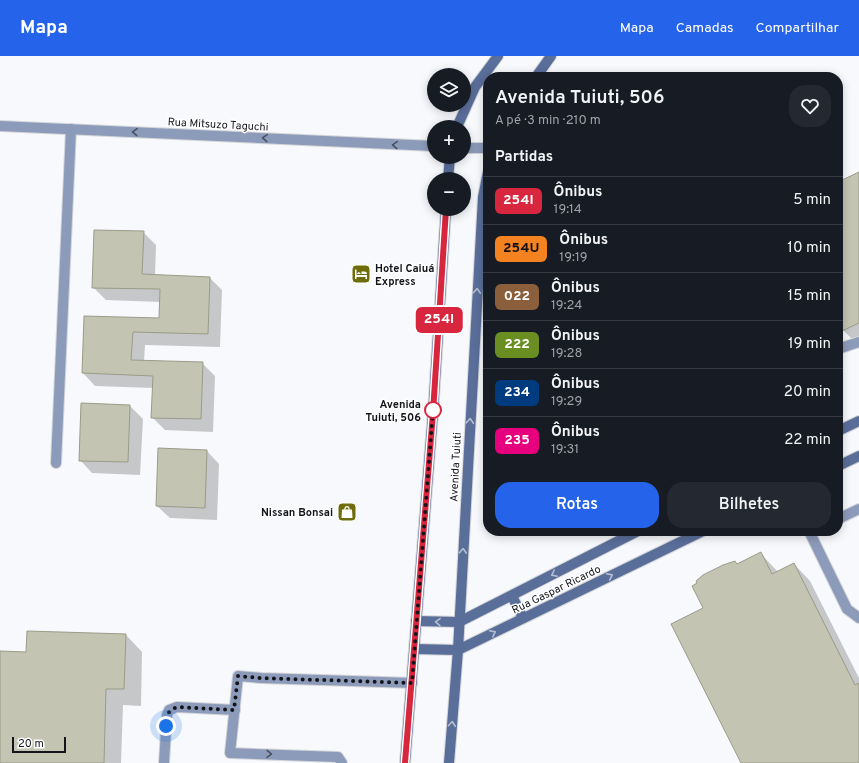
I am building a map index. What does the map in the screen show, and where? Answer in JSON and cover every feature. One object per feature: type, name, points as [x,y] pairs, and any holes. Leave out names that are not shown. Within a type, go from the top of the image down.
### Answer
[{"type":"main road","points":[[486,72],[498,56]]},
{"type":"main road","points":[[540,72],[551,56]]},
{"type":"main road","points":[[460,120],[475,87],[483,76]]},
{"type":"main road","name":"Avenida Tuiuti","points":[[449,763],[458,650],[483,197]]},
{"type":"main road","points":[[405,763],[433,413],[446,216]]},
{"type":"main road","points":[[843,429],[859,421]]},
{"type":"main road","points":[[843,464],[859,456]]},
{"type":"main road","name":"Rua Gaspar Ricardo","points":[[416,622],[459,622],[628,536]]},
{"type":"main road","name":"Rua Gaspar Ricardo","points":[[415,649],[458,650],[693,536]]},
{"type":"main road","points":[[512,596],[523,618]]},
{"type":"street","name":"Rua Mitsuzo Taguchi","points":[[0,126],[427,146]]},
{"type":"street","points":[[56,463],[71,129]]},
{"type":"street","points":[[471,148],[483,148]]},
{"type":"street","points":[[843,347],[859,342]]},
{"type":"street","points":[[843,517],[859,509]]},
{"type":"street","points":[[813,536],[847,609],[859,618]]},
{"type":"street","points":[[342,763],[338,757],[230,753],[238,676],[412,683]]},
{"type":"street","points":[[164,763],[167,715],[169,710],[177,707],[234,710]]},
{"type":"building","points":[[859,172],[859,323],[843,331],[843,180]]},
{"type":"building","points":[[94,230],[144,231],[142,274],[210,277],[208,334],[133,332],[131,360],[203,362],[201,419],[151,418],[153,376],[82,373],[84,316],[159,318],[160,289],[92,288]]},
{"type":"building","points":[[81,403],[130,405],[128,462],[79,461]]},
{"type":"building","points":[[158,448],[207,450],[205,508],[156,506]]},
{"type":"building","points":[[761,552],[772,574],[794,563],[855,685],[859,683],[859,763],[741,763],[671,624],[703,608],[692,586],[697,583],[696,581],[703,575],[735,561],[737,564]]},
{"type":"building","points":[[27,631],[126,634],[124,689],[106,689],[104,763],[0,763],[0,651],[26,652]]},
{"type":"bus line","name":"254I","points":[[405,763],[433,413],[446,216]]},
{"type":"place","name":"Hotel Caiuá Express","points":[[361,274]]},
{"type":"place","name":"Avenida Tuiuti, 506","points":[[433,410]]},
{"type":"place","name":"Nissan Bonsai","points":[[347,512]]},
{"type":"route","points":[[166,726],[169,710],[177,707],[234,710],[238,676],[412,683],[433,410]]}]
